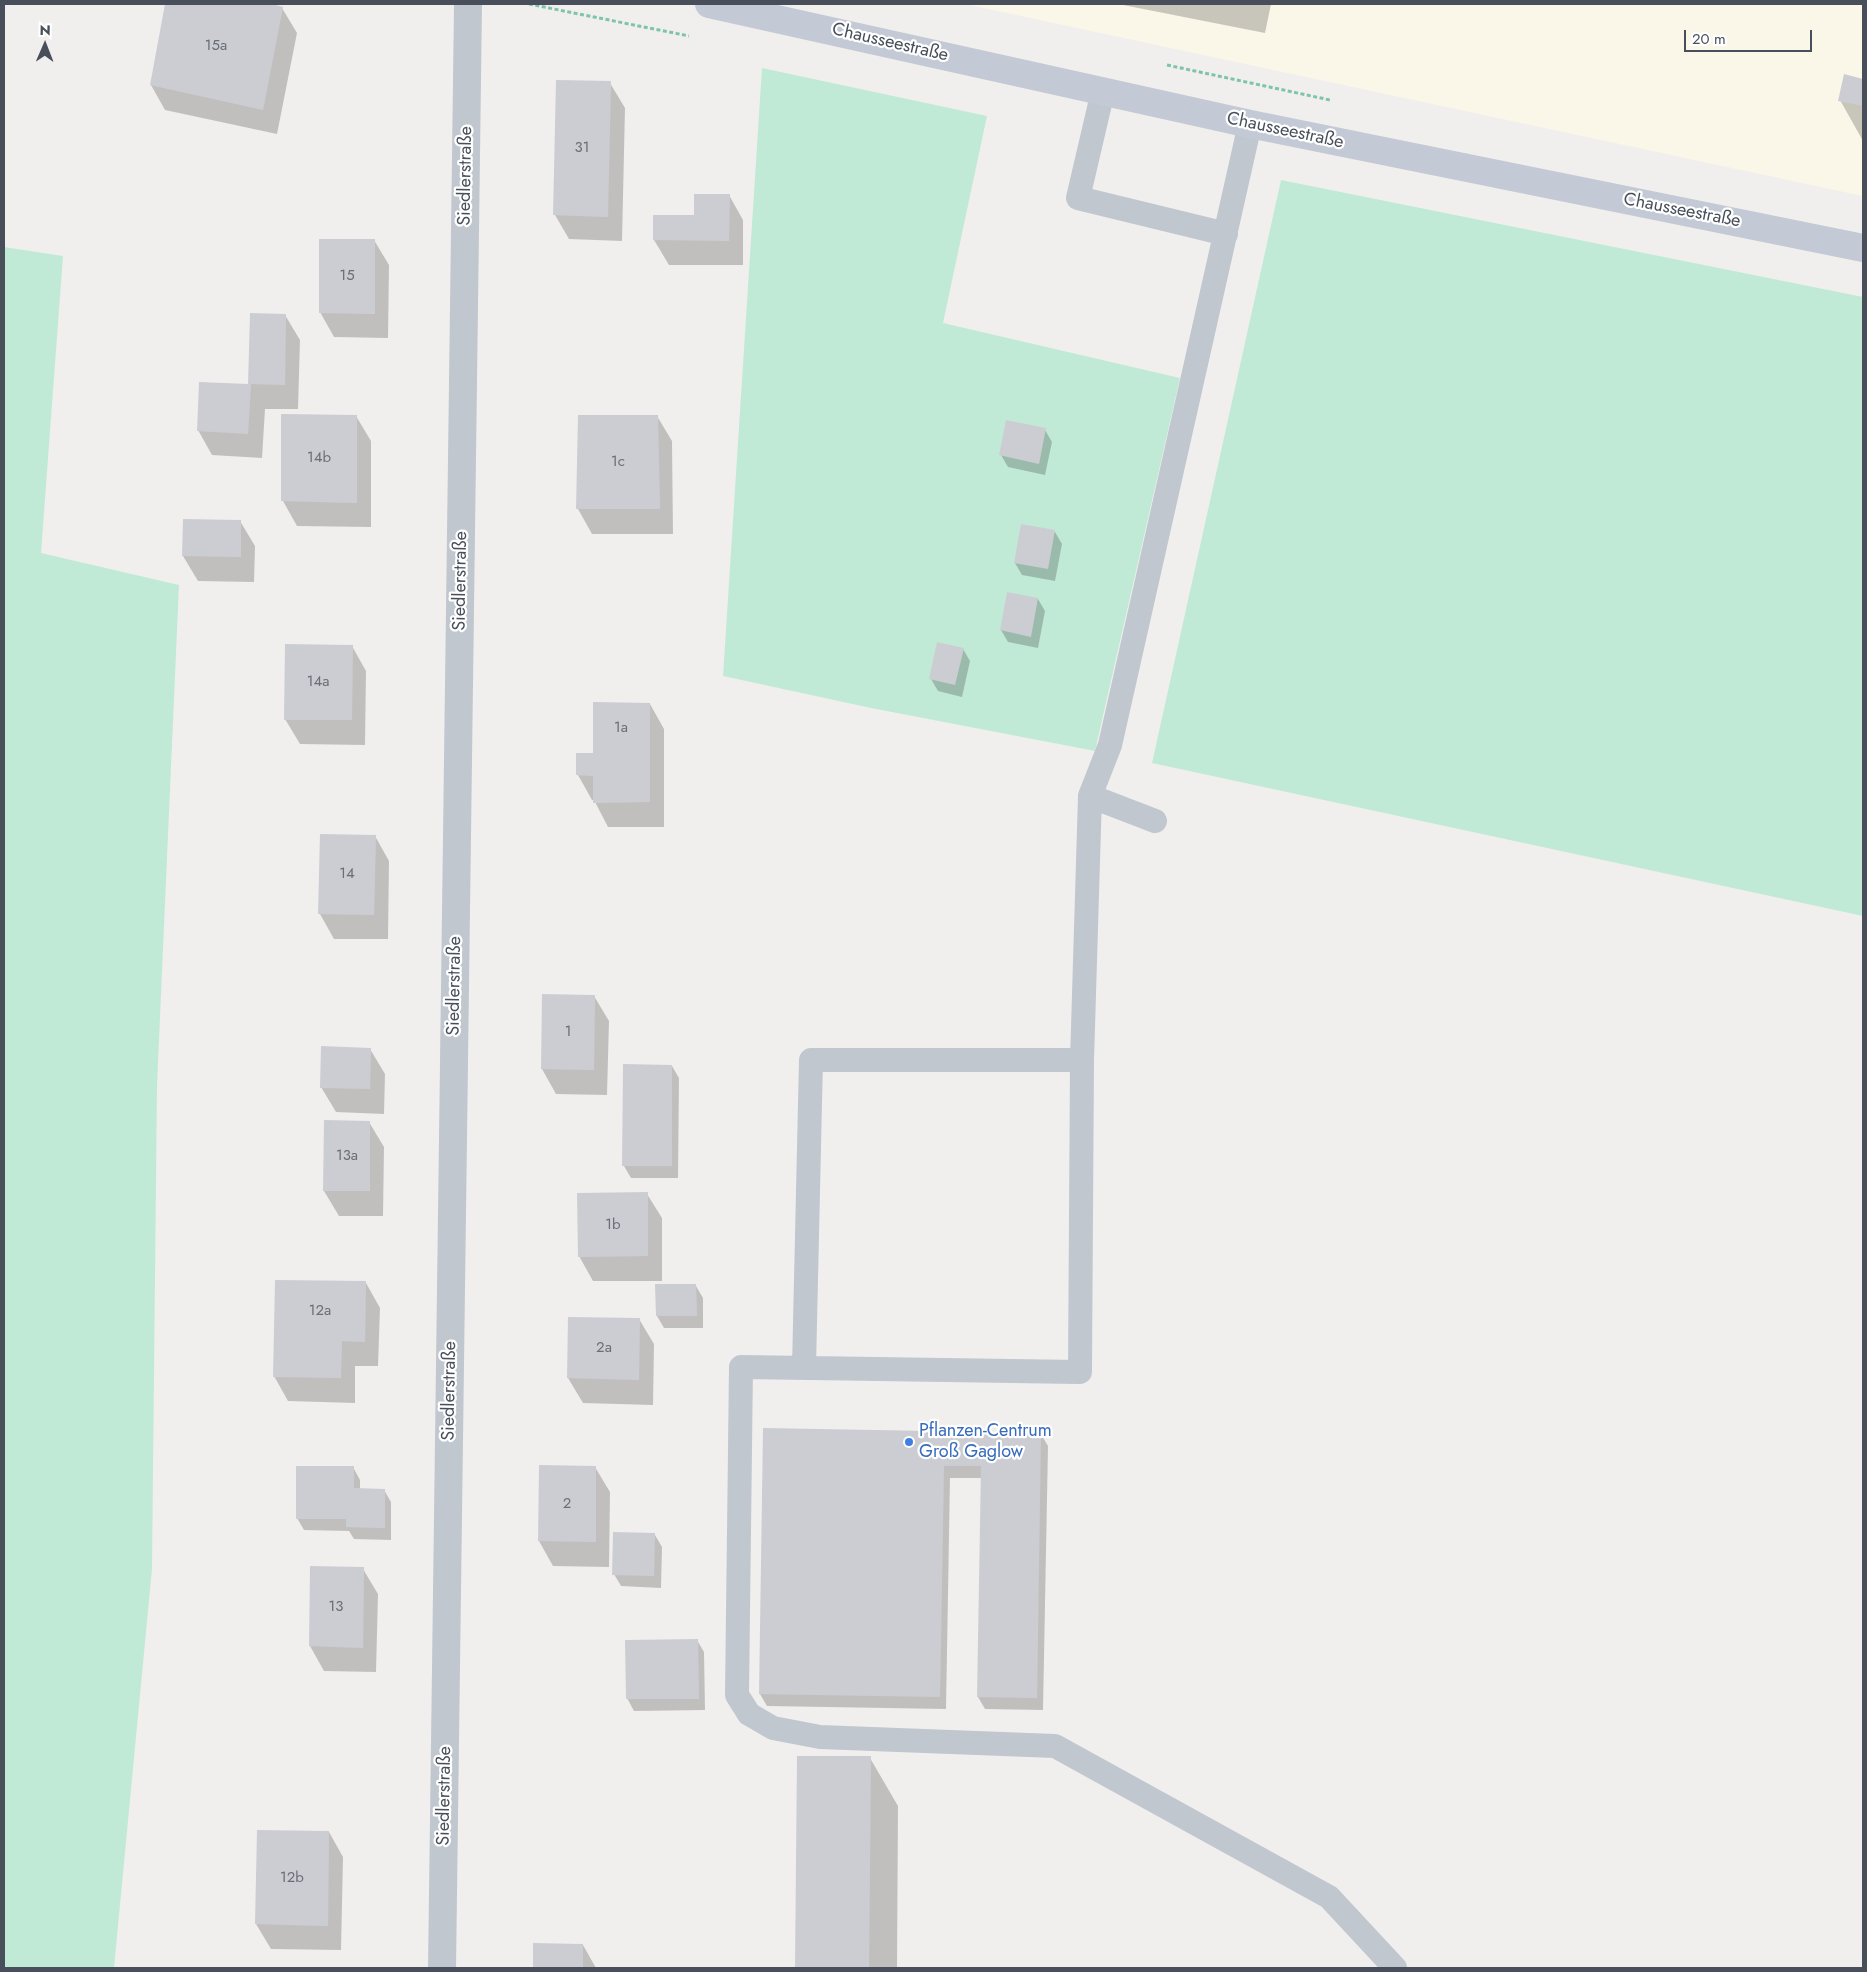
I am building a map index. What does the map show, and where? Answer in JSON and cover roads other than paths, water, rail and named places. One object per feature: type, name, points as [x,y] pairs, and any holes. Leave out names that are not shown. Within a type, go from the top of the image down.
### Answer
[{"type":"main road","name":"Chausseestraße","points":[[709,4],[1250,124],[1863,248]]},
{"type":"street","name":"Siedlerstraße","points":[[442,1968],[468,4]]},
{"type":"lane","points":[[1103,91],[1078,198],[1226,234]]},
{"type":"lane","points":[[1250,124],[1110,745],[1090,796],[1082,1060],[1080,1372],[741,1367],[737,1695],[749,1714],[773,1728],[820,1737],[1055,1746],[1329,1897],[1395,1968]]},
{"type":"lane","points":[[1090,796],[1155,821]]},
{"type":"lane","points":[[804,1367],[811,1060],[1082,1060]]},
{"type":"place","name":"Pflanzen-Centrum Groß Gaglow","points":[[909,1442]]}]
